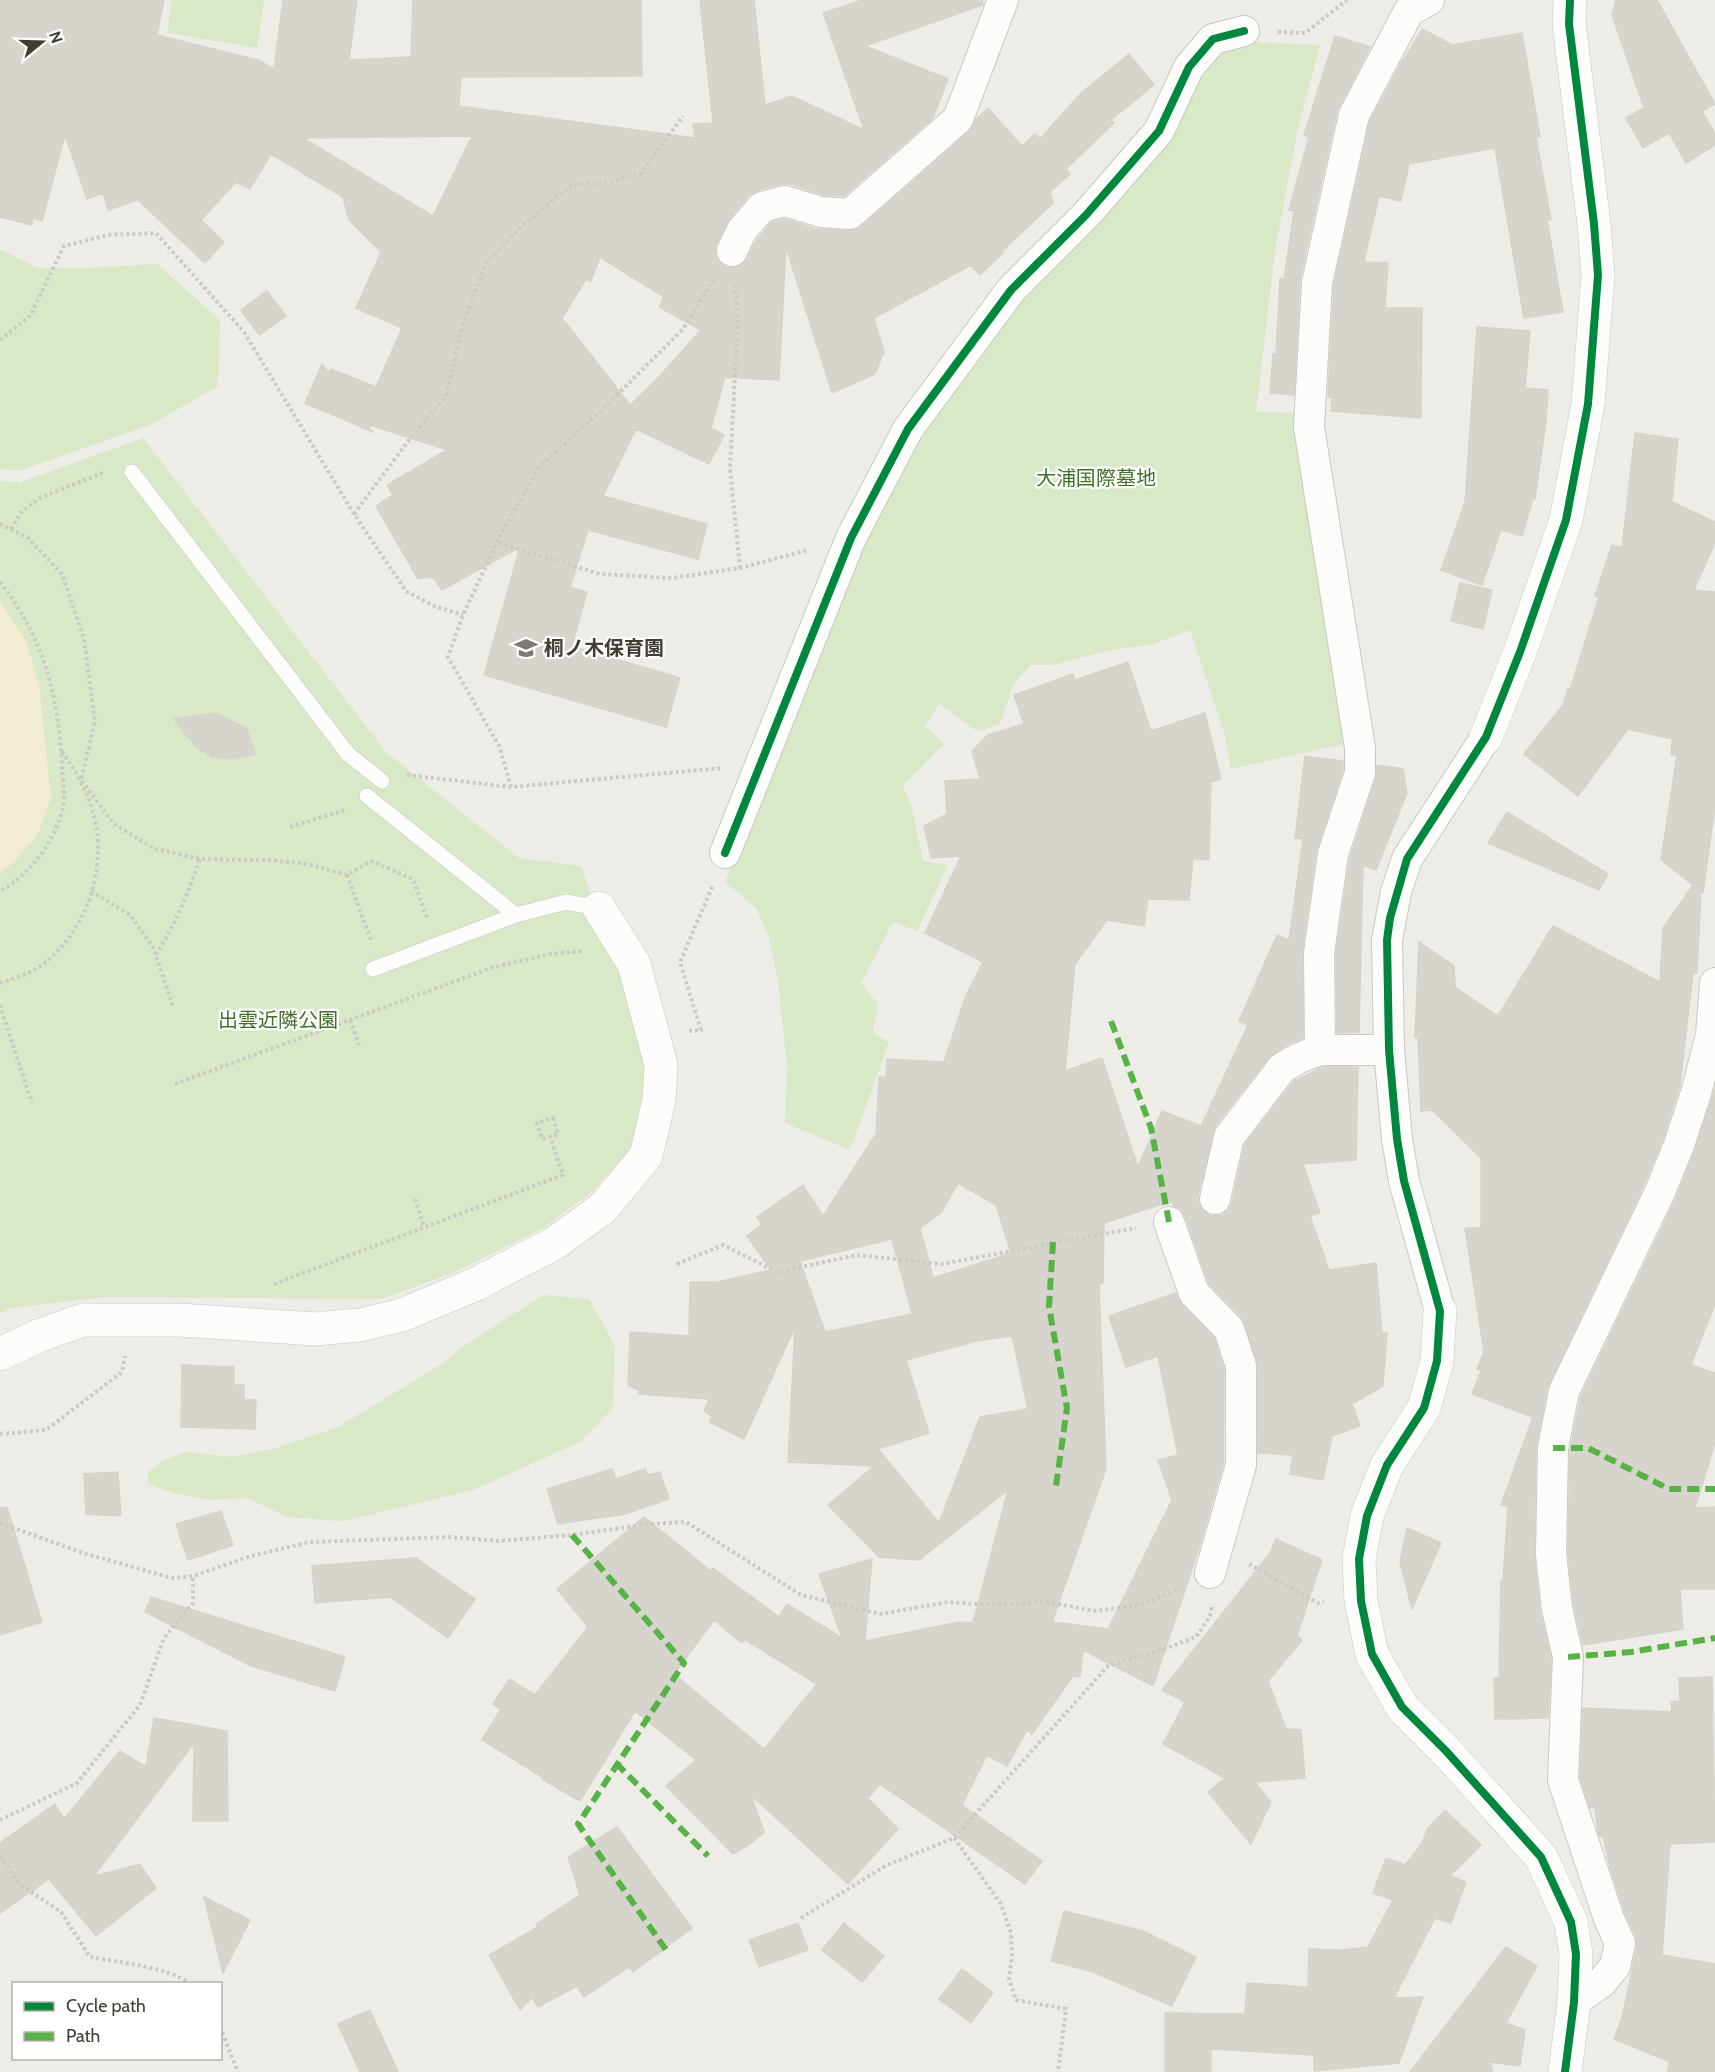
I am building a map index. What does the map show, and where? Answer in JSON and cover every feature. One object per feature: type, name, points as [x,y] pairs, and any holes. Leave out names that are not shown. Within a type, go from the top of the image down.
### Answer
[{"type":"street","points":[[732,250],[742,230],[762,207],[784,201],[821,212],[850,214],[958,118],[1003,0]]},
{"type":"street","points":[[1320,1050],[1319,953],[1333,854],[1360,773],[1360,748],[1309,427],[1317,283],[1354,115],[1409,11],[1429,0]]},
{"type":"street","points":[[1565,2072],[1574,2002],[1576,1954],[1571,1922],[1541,1857],[1446,1751],[1402,1707],[1372,1654],[1361,1601],[1359,1558],[1367,1516],[1387,1465],[1424,1408],[1437,1361],[1440,1311],[1404,1181],[1397,1139],[1389,1050],[1388,940],[1396,892],[1407,859],[1486,737],[1520,652],[1566,520],[1588,404],[1598,275],[1594,224],[1569,24],[1570,0]]},
{"type":"street","points":[[725,853],[851,538],[908,429],[1011,290],[1086,215],[1160,131],[1189,67],[1213,39],[1244,31]]},
{"type":"street","points":[[0,1354],[38,1336],[83,1320],[180,1320],[315,1329],[360,1325],[402,1315],[476,1284],[555,1243],[603,1208],[646,1156],[659,1100],[661,1065],[634,964],[599,908]]},
{"type":"street","points":[[1574,2002],[1602,1982],[1615,1966],[1620,1943],[1563,1780],[1568,1657],[1557,1609],[1551,1554],[1553,1448],[1564,1391],[1659,1194],[1679,1145],[1711,1035],[1715,982]]},
{"type":"street","points":[[1215,1199],[1228,1137],[1282,1068],[1320,1050],[1389,1050]]},
{"type":"street","points":[[1169,1222],[1194,1293],[1229,1329],[1241,1366],[1241,1465],[1208,1575]]},
{"type":"lane","points":[[132,472],[348,754],[382,781]]},
{"type":"lane","points":[[367,796],[516,915]]},
{"type":"lane","points":[[373,969],[516,915],[566,902],[599,908]]},
{"type":"path","points":[[1305,33],[1347,0]]},
{"type":"path","points":[[354,514],[446,396],[463,324],[486,263],[523,225],[573,184],[605,183],[641,173],[683,116]]},
{"type":"path","points":[[0,339],[30,316],[64,246],[108,235],[156,233],[244,332],[354,514],[406,591],[434,606],[463,615]]},
{"type":"path","points":[[511,787],[499,746],[448,657],[463,615],[539,466],[599,413],[683,329],[732,250]]},
{"type":"path","points":[[732,250],[738,320],[730,469],[740,568]]},
{"type":"path","points":[[11,529],[22,511],[42,497],[90,479]]},
{"type":"path","points":[[0,524],[27,537],[62,574],[84,639],[95,722],[81,780],[96,825],[98,870],[87,907],[66,943],[34,970],[0,983]]},
{"type":"path","points":[[499,543],[600,574],[672,579],[740,568],[851,538]]},
{"type":"path","points":[[0,582],[18,605],[40,648],[53,695],[61,750],[64,801],[53,834],[36,864],[0,891]]},
{"type":"path","points":[[61,750],[114,824],[155,849],[200,859],[268,860],[307,864],[347,875],[370,861],[413,879],[429,922],[419,926]]},
{"type":"path","points":[[400,775],[511,787],[759,765]]},
{"type":"path","points":[[290,827],[318,819]]},
{"type":"path","points":[[653,1033],[701,1030],[680,962],[706,906],[725,853]]},
{"type":"path","points":[[156,955],[171,932],[200,859]]},
{"type":"path","points":[[347,875],[372,941],[381,938]]},
{"type":"path","points":[[92,891],[130,915],[153,947],[173,1007]]},
{"type":"path","points":[[175,1084],[494,967],[551,954],[622,946]]},
{"type":"path","points":[[0,1005],[32,1103]]},
{"type":"path","points":[[350,1020],[358,1045]]},
{"type":"path","points":[[554,1118],[558,1134],[550,1137],[542,1139],[537,1123],[554,1118]]},
{"type":"path","points":[[274,1284],[563,1175],[550,1137]]},
{"type":"path","points":[[415,1199],[424,1227]]},
{"type":"path","points":[[677,1264],[723,1245],[777,1272],[857,1255],[942,1264],[1169,1222]]},
{"type":"path","points":[[0,1434],[46,1430],[122,1372],[130,1320]]},
{"type":"path","points":[[0,1523],[83,1553],[172,1578],[193,1576],[250,1556],[310,1542],[450,1537],[500,1541],[686,1522],[801,1595],[881,1614],[948,1602],[990,1605],[1046,1602],[1096,1611],[1145,1604],[1208,1575],[1214,1594],[1210,1616],[1196,1636],[1167,1648],[1108,1666],[954,1838],[887,1865],[801,1918]]},
{"type":"path","points":[[1248,1563],[1318,1603],[1361,1601]]},
{"type":"path","points":[[0,1820],[77,1783],[141,1706],[164,1638],[193,1603],[193,1576]]},
{"type":"path","points":[[954,1838],[1001,1904],[1011,1933],[1012,1956],[1009,1979],[1016,2000],[1066,2009],[1058,2072]]},
{"type":"path","points":[[0,1856],[21,1885],[61,1912],[90,1957],[159,1971],[187,1982]]},
{"type":"path","points":[[222,2032],[238,2072]]},
{"type":"green space","points":[[172,0],[264,0],[257,48],[167,33]]},
{"type":"green space","name":"大浦国際墓地","points":[[1256,42],[1320,45],[1298,128],[1275,251],[1256,412],[1297,413],[1297,449],[1348,743],[1231,769],[1225,736],[1190,630],[1154,644],[1107,651],[1053,665],[1031,665],[1013,685],[1000,724],[977,731],[939,704],[925,726],[944,744],[903,786],[912,808],[923,861],[948,865],[917,931],[893,922],[861,983],[878,1004],[873,1032],[889,1043],[850,1150],[785,1123],[787,1067],[778,980],[769,938],[756,908],[725,882],[811,658],[910,440],[1201,64],[1227,46]]},
{"type":"green space","points":[[0,249],[38,268],[157,264],[220,320],[218,386],[152,424],[19,471],[0,469]]},
{"type":"green space","name":"出雲近隣公園","points":[[143,438],[386,752],[519,858],[581,866],[643,1041],[646,1100],[629,1151],[593,1191],[542,1229],[455,1272],[382,1299],[106,1297],[11,1308],[0,1314],[0,481],[21,482]]},
{"type":"green space","points":[[543,1295],[589,1299],[615,1346],[613,1408],[580,1442],[473,1490],[344,1521],[287,1517],[247,1498],[208,1500],[173,1493],[148,1484],[148,1472],[162,1461],[186,1452],[232,1457],[272,1449],[338,1427],[445,1362],[461,1348]]},
{"type":"sand","points":[[0,602],[27,643],[39,686],[51,797],[38,834],[14,862],[0,873]]},
{"type":"building","points":[[0,0],[164,0],[157,35],[258,60],[274,69],[283,0],[357,0],[349,60],[411,57],[413,0],[641,0],[642,76],[461,77],[459,106],[695,138],[693,124],[713,123],[700,0],[754,0],[765,105],[792,96],[864,130],[823,13],[862,0],[982,0],[983,5],[865,46],[948,79],[933,118],[844,196],[824,195],[790,184],[758,190],[749,195],[729,219],[716,244],[715,253],[718,261],[725,267],[733,268],[741,265],[747,259],[757,240],[772,222],[785,219],[816,229],[849,231],[861,227],[969,132],[976,119],[988,108],[1022,146],[1035,134],[1040,139],[1081,93],[1129,54],[1154,85],[1111,120],[1114,123],[1066,169],[1070,174],[1050,192],[1053,203],[980,275],[971,265],[874,318],[884,352],[875,374],[832,393],[786,247],[779,380],[725,377],[711,428],[724,435],[709,464],[636,429],[603,496],[707,524],[698,559],[588,530],[570,587],[587,592],[572,646],[680,678],[666,727],[484,675],[520,547],[442,590],[433,577],[418,579],[376,506],[393,495],[387,485],[447,450],[367,424],[373,432],[305,403],[322,364],[329,373],[331,369],[376,387],[402,328],[356,308],[381,252],[349,220],[343,197],[271,154],[250,189],[236,182],[201,220],[224,242],[205,263],[138,200],[108,210],[103,193],[87,199],[65,135],[42,221],[33,218],[32,225],[0,217]],"holes":[[[472,136],[433,216],[303,138]],[[600,257],[664,297],[659,307],[701,330],[630,405],[562,318],[586,279],[591,281]]]},
{"type":"building","points":[[1616,0],[1657,0],[1715,104],[1702,111],[1715,134],[1715,145],[1686,163],[1669,133],[1643,148],[1626,118],[1644,108],[1612,15]]},
{"type":"building","points":[[1422,29],[1452,45],[1522,33],[1540,137],[1536,137],[1551,220],[1547,220],[1563,312],[1524,318],[1495,148],[1409,164],[1401,201],[1379,196],[1364,262],[1388,263],[1385,308],[1422,308],[1421,418],[1331,411],[1332,398],[1328,397],[1334,285],[1370,121]]},
{"type":"building","points":[[1335,36],[1370,47],[1337,111],[1300,279],[1294,395],[1270,393],[1273,354],[1276,354],[1280,279],[1284,279],[1294,211],[1289,210],[1309,137],[1304,135]]},
{"type":"building","points":[[267,291],[286,316],[259,335],[241,310]]},
{"type":"building","points":[[1477,327],[1530,331],[1525,388],[1548,390],[1546,422],[1535,499],[1533,499],[1522,536],[1501,530],[1482,585],[1441,570],[1465,502]]},
{"type":"building","points":[[1635,433],[1678,439],[1672,502],[1715,522],[1715,543],[1694,590],[1715,592],[1715,806],[1703,892],[1701,891],[1697,973],[1693,973],[1680,1085],[1663,1139],[1643,1187],[1547,1388],[1536,1447],[1534,1554],[1540,1611],[1551,1659],[1548,1718],[1495,1719],[1494,1678],[1499,1678],[1501,1580],[1503,1580],[1508,1506],[1501,1505],[1533,1417],[1472,1394],[1481,1371],[1477,1369],[1484,1352],[1465,1228],[1481,1228],[1481,1158],[1432,1110],[1421,1111],[1418,1038],[1415,1037],[1419,942],[1454,966],[1455,987],[1498,1016],[1553,926],[1660,982],[1663,928],[1693,885],[1661,860],[1677,755],[1671,755],[1672,739],[1628,729],[1578,796],[1524,754],[1563,705],[1568,689],[1570,690],[1599,597],[1595,596],[1612,545],[1622,548]]},
{"type":"building","points":[[1460,583],[1492,590],[1483,629],[1451,621]]},
{"type":"building","points":[[1128,662],[1151,731],[1205,713],[1221,779],[1211,782],[1209,860],[1193,859],[1189,900],[1148,899],[1144,926],[1107,920],[1075,964],[1065,1071],[1102,1058],[1138,1167],[1162,1111],[1201,1126],[1248,1025],[1239,1021],[1277,935],[1289,940],[1303,839],[1295,838],[1305,756],[1343,761],[1343,770],[1316,852],[1302,951],[1303,1038],[1290,1043],[1269,1057],[1215,1126],[1198,1195],[1198,1204],[1211,1216],[1221,1215],[1228,1210],[1232,1203],[1245,1144],[1294,1081],[1323,1067],[1358,1067],[1356,1160],[1303,1164],[1320,1213],[1310,1216],[1329,1270],[1376,1263],[1382,1334],[1387,1333],[1383,1386],[1352,1404],[1360,1426],[1332,1436],[1323,1480],[1290,1474],[1293,1455],[1258,1453],[1257,1361],[1242,1317],[1209,1284],[1181,1209],[1174,1206],[1172,1201],[1104,1223],[1103,1283],[1099,1284],[1106,1469],[1052,1622],[1108,1629],[1172,1500],[1158,1460],[1178,1455],[1158,1356],[1126,1367],[1109,1316],[1176,1293],[1182,1305],[1214,1338],[1224,1369],[1223,1465],[1198,1551],[1153,1686],[1083,1650],[1080,1677],[1073,1676],[1032,1734],[1027,1730],[1007,1766],[987,1755],[962,1805],[1042,1861],[1025,1884],[880,1784],[868,1798],[898,1829],[848,1884],[751,1795],[764,1832],[733,1854],[666,1786],[696,1760],[635,1711],[580,1801],[482,1740],[501,1709],[493,1704],[509,1679],[535,1695],[588,1627],[557,1589],[644,1517],[711,1571],[713,1568],[779,1617],[787,1604],[842,1638],[819,1574],[872,1559],[865,1641],[959,1622],[973,1623],[1008,1490],[919,1560],[879,1557],[828,1505],[874,1466],[788,1462],[795,1327],[744,1439],[709,1422],[712,1416],[704,1411],[709,1399],[639,1394],[639,1390],[628,1385],[630,1332],[689,1336],[690,1282],[717,1282],[771,1270],[747,1236],[762,1225],[757,1217],[803,1185],[823,1216],[876,1134],[879,1077],[886,1077],[887,1059],[944,1062],[966,995],[983,962],[925,933],[961,856],[931,858],[924,826],[947,814],[945,781],[980,779],[972,751],[988,735],[1024,724],[1014,695],[1073,674],[1075,680]],"holes":[[[958,1183],[996,1205],[1011,1253],[933,1278],[920,1228],[941,1213]],[[892,1239],[912,1314],[825,1332],[800,1261]],[[1012,1336],[1028,1409],[980,1417],[939,1523],[878,1449],[929,1433],[906,1360],[977,1341]],[[714,1620],[742,1643],[744,1639],[817,1684],[764,1749],[674,1674]]]},
{"type":"building","points":[[215,713],[247,729],[255,754],[235,759],[212,757],[196,747],[174,719]]},
{"type":"building","points":[[1377,765],[1403,769],[1407,793],[1376,870],[1363,865],[1359,1032],[1337,1033],[1336,954],[1350,858],[1376,778]]},
{"type":"building","points":[[1507,812],[1608,874],[1599,890],[1488,843]]},
{"type":"building","points":[[1715,1088],[1715,1304],[1691,1365],[1715,1373],[1715,1443],[1695,1508],[1715,1507],[1715,1589],[1680,1589],[1683,1629],[1583,1645],[1574,1606],[1568,1553],[1570,1450],[1581,1396],[1675,1201],[1695,1150]]},
{"type":"building","points":[[182,1365],[234,1367],[234,1385],[244,1385],[244,1400],[256,1400],[255,1429],[181,1427]]},
{"type":"building","points":[[612,1469],[616,1479],[645,1469],[647,1475],[660,1472],[669,1499],[625,1514],[558,1524],[547,1489]]},
{"type":"building","points":[[118,1472],[121,1516],[86,1514],[84,1474]]},
{"type":"building","points":[[7,1507],[42,1622],[0,1635],[0,1508]]},
{"type":"building","points":[[221,1511],[233,1545],[188,1560],[176,1524]]},
{"type":"building","points":[[1407,1528],[1441,1543],[1412,1609],[1400,1562]]},
{"type":"building","points":[[1276,1539],[1322,1560],[1297,1636],[1302,1640],[1268,1681],[1286,1729],[1301,1730],[1305,1778],[1255,1782],[1271,1802],[1251,1844],[1208,1792],[1225,1778],[1163,1744],[1185,1702],[1162,1690],[1270,1553]]},
{"type":"building","points":[[416,1558],[475,1599],[448,1638],[390,1597],[315,1603],[312,1566]]},
{"type":"building","points":[[151,1597],[345,1657],[335,1691],[251,1666],[145,1612]]},
{"type":"building","points":[[1712,1677],[1715,1842],[1670,1844],[1662,1955],[1715,1964],[1715,2072],[1667,2072],[1670,2062],[1614,2039],[1622,2018],[1637,1946],[1636,1936],[1625,1913],[1610,1867],[1603,1835],[1600,1837],[1598,1832],[1595,1808],[1590,1808],[1580,1778],[1583,1708],[1672,1712],[1671,1702],[1680,1701],[1679,1678]]},
{"type":"building","points":[[154,1718],[227,1731],[228,1821],[193,1821],[194,1743],[94,1876],[140,1864],[156,1888],[96,1936],[49,1879],[0,1913],[0,1843],[55,1804],[64,1819],[120,1751],[146,1767]]},
{"type":"building","points":[[1445,1810],[1481,1845],[1450,1876],[1466,1882],[1451,1923],[1435,1918],[1394,1998],[1423,1997],[1399,2063],[1314,2071],[1314,2055],[1211,2049],[1211,2072],[1165,2072],[1165,2013],[1245,2014],[1247,1983],[1308,1987],[1309,1949],[1342,1950],[1368,1947],[1393,1900],[1373,1893],[1386,1858],[1405,1865],[1421,1845],[1428,1828]]},
{"type":"building","points":[[617,1827],[692,1928],[633,1972],[629,1967],[584,1997],[577,1986],[538,2007],[532,1997],[520,2010],[489,1955],[538,1927],[536,1924],[580,1895],[568,1857]]},
{"type":"building","points":[[204,1897],[250,1920],[223,1973]]},
{"type":"building","points":[[1064,1911],[1143,1931],[1196,1957],[1172,2006],[1093,1972],[1051,1961]]},
{"type":"building","points":[[798,1923],[808,1950],[759,1967],[749,1940]]},
{"type":"building","points":[[844,1923],[884,1956],[862,1982],[822,1950]]},
{"type":"building","points":[[1506,1947],[1537,1966],[1506,2023],[1525,2030],[1520,2066],[1490,2062],[1493,2072],[1410,2072]]},
{"type":"building","points":[[962,1969],[993,1993],[971,2023],[939,1999]]},
{"type":"building","points":[[370,2010],[398,2072],[360,2072],[338,2024]]},
{"type":"marked path","points":[[1111,1021],[1151,1128],[1169,1222]]},
{"type":"marked path","points":[[1053,1242],[1049,1307],[1067,1408],[1056,1486]]},
{"type":"marked path","points":[[1553,1448],[1588,1448],[1669,1489],[1715,1489]]},
{"type":"marked path","points":[[572,1535],[684,1663],[578,1824],[666,1950]]},
{"type":"marked path","points":[[1568,1657],[1631,1652],[1715,1638]]},
{"type":"marked path","points":[[616,1763],[708,1856]]},
{"type":"cycle path","points":[[1565,2072],[1574,2002],[1576,1954],[1571,1922],[1541,1857],[1446,1751],[1402,1707],[1372,1654],[1361,1601],[1359,1559],[1367,1516],[1387,1465],[1424,1408],[1437,1361],[1440,1311],[1404,1181],[1397,1139],[1389,1050],[1387,940],[1390,918],[1407,859],[1486,737],[1520,652],[1566,520],[1588,404],[1598,275],[1594,224],[1569,24],[1570,0]]},
{"type":"cycle path","points":[[725,853],[851,538],[908,429],[1011,290],[1086,215],[1159,131],[1189,67],[1213,39],[1244,31]]},
{"type":"place","name":"桐ノ木保育園","points":[[526,648]]}]
